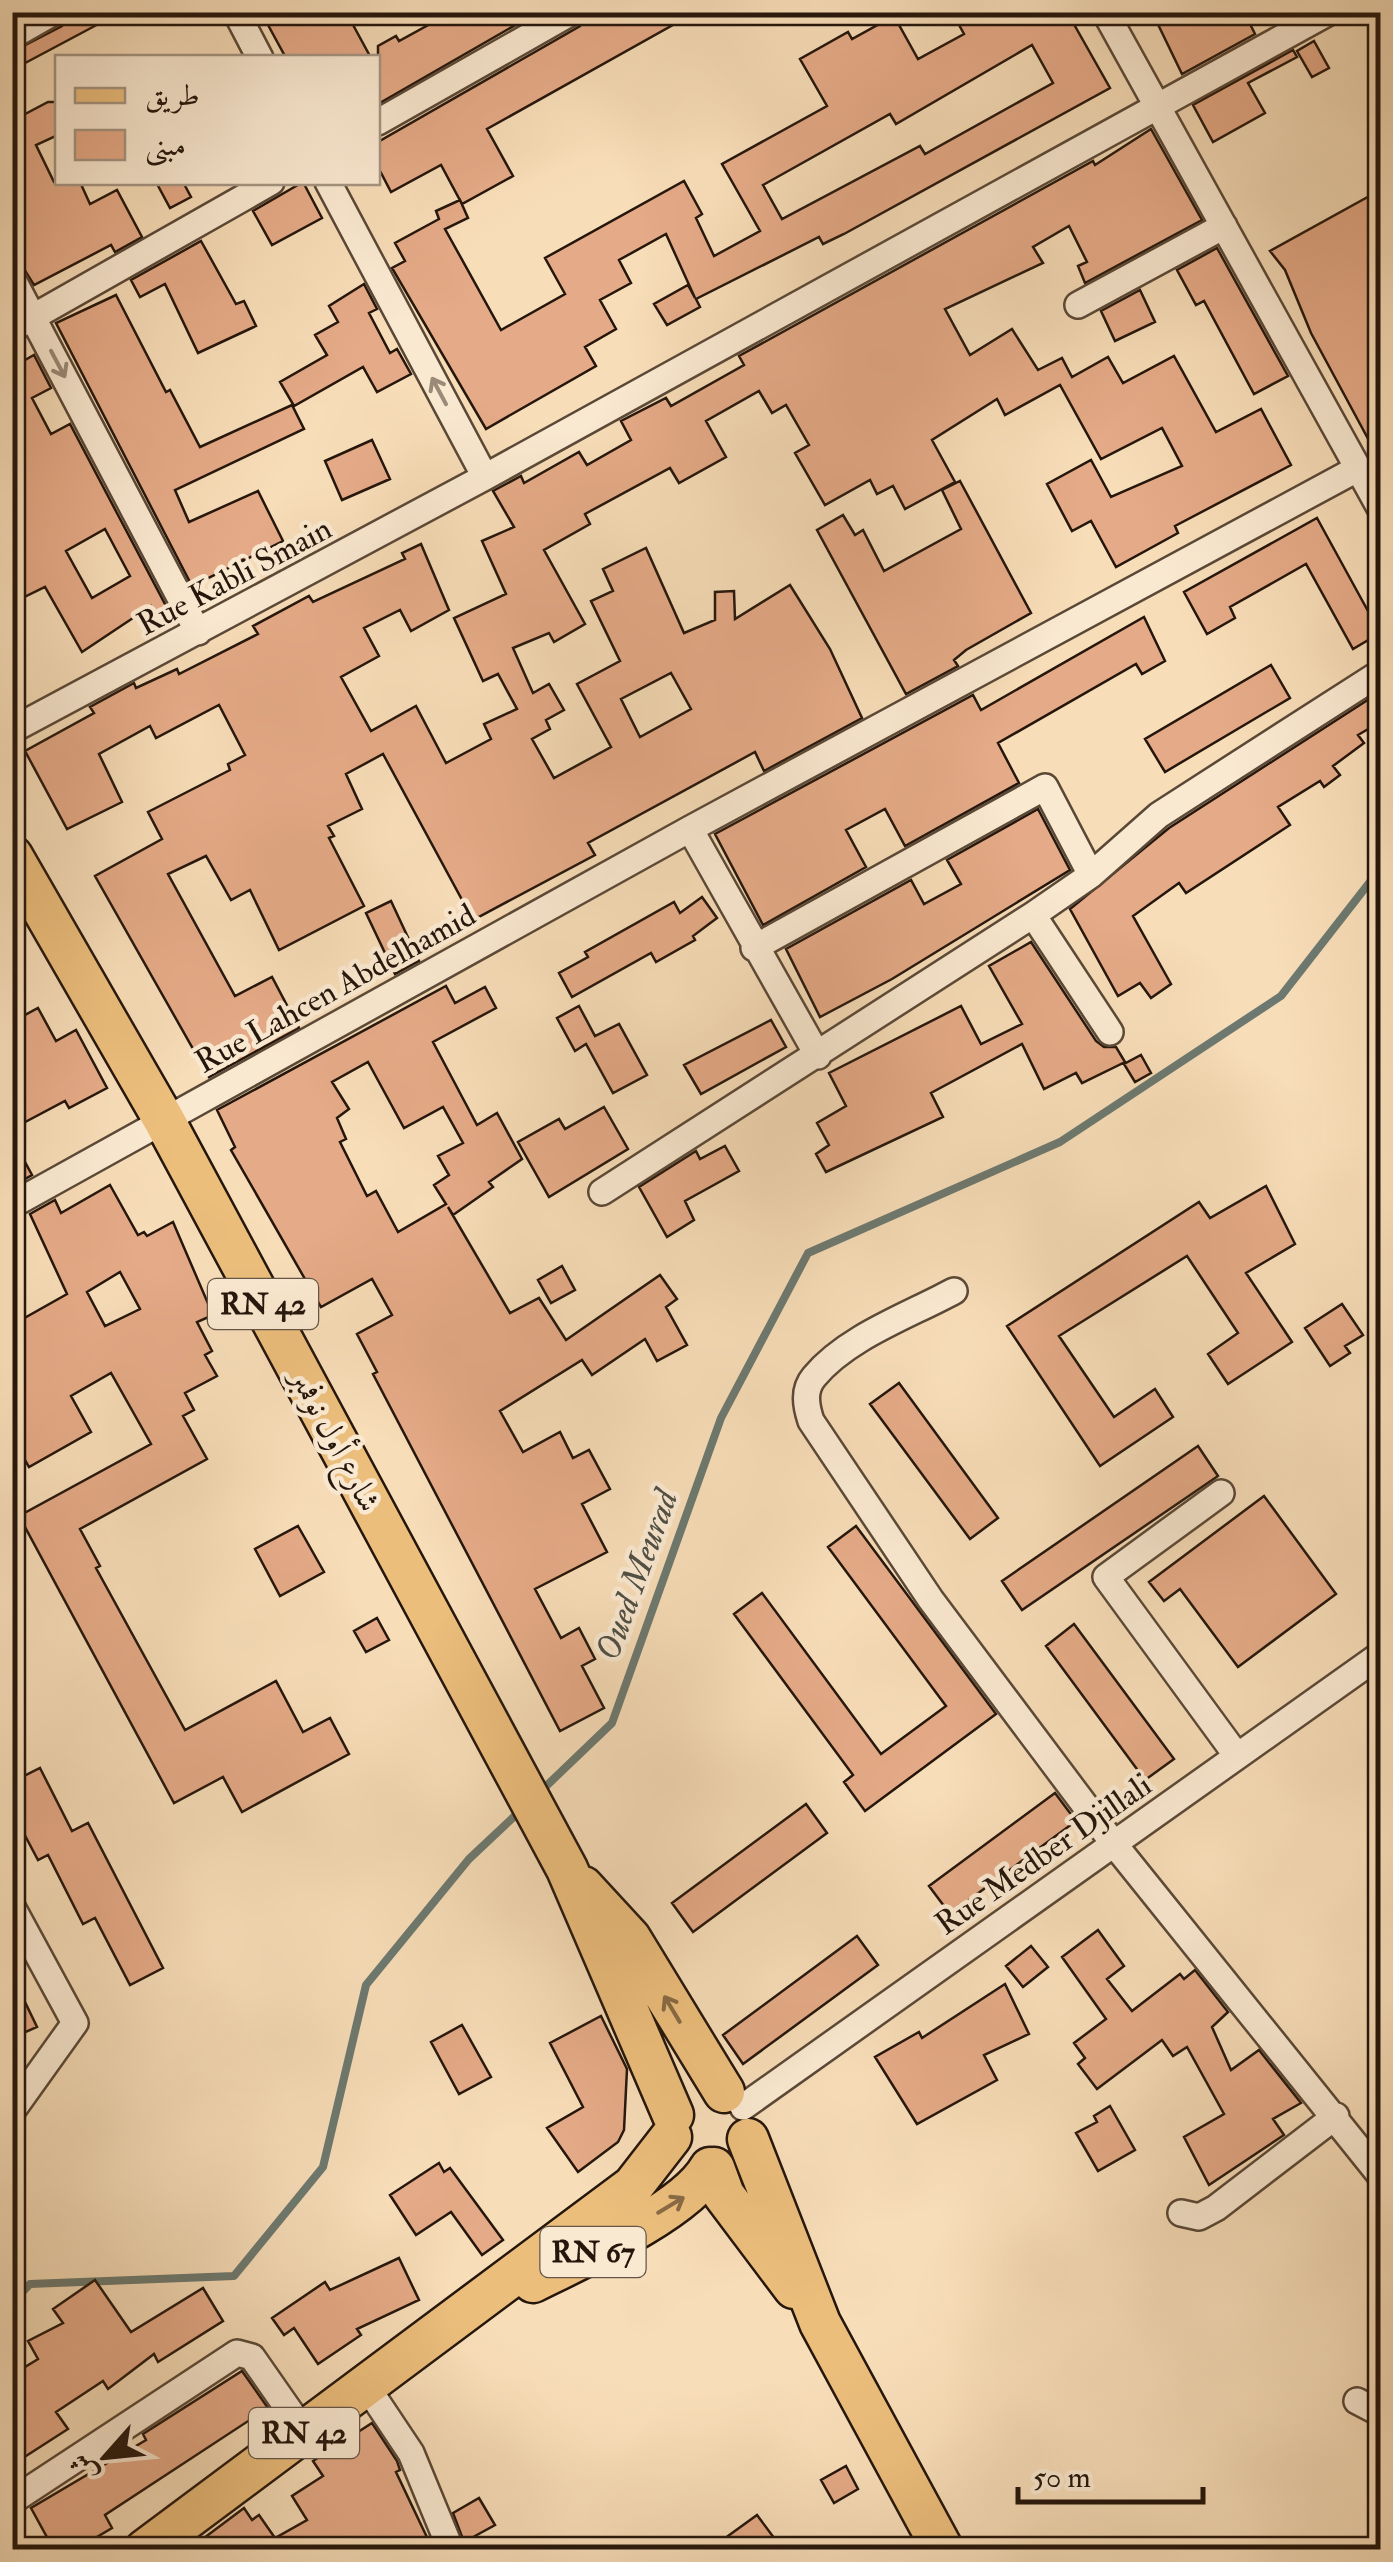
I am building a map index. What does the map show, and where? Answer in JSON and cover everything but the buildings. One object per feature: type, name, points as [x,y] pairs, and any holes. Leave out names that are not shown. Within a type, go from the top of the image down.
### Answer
[{"type":"main road","name":"شارع أول نوفمبر","points":[[12,856],[164,1120],[562,1861]]},
{"type":"main road","name":"RN 42","points":[[562,1861],[630,1938],[738,2113]]},
{"type":"main road","name":"RN 42","points":[[562,1861],[672,2126]]},
{"type":"main road","points":[[738,2113],[735,2159],[712,2168],[682,2157],[672,2126],[678,2105],[699,2091],[738,2113],[820,2323],[943,2550]]},
{"type":"main road","name":"RN 67","points":[[462,2317],[633,2186],[672,2126]]},
{"type":"main road","points":[[712,2168],[724,2194],[820,2323]]},
{"type":"main road","name":"RN 67","points":[[462,2317],[586,2256],[686,2196],[712,2168]]},
{"type":"main road","name":"RN 42","points":[[145,2550],[462,2317]]},
{"type":"street","points":[[12,36],[54,12]]},
{"type":"street","points":[[236,12],[258,55]]},
{"type":"street","points":[[380,121],[572,12]]},
{"type":"street","points":[[1105,12],[1380,508]]},
{"type":"street","name":"Rue Kabli Smain","points":[[12,730],[485,477],[1330,12]]},
{"type":"street","points":[[23,324],[266,185]]},
{"type":"street","points":[[330,185],[485,477]]},
{"type":"street","points":[[1078,306],[1224,226]]},
{"type":"street","points":[[12,278],[23,324],[198,632]]},
{"type":"street","name":"Rue Lahcen Abdelhamid","points":[[12,1205],[690,829],[1357,469]]},
{"type":"street","points":[[602,1192],[1033,915],[1092,874],[1159,815],[1380,673]]},
{"type":"street","points":[[754,948],[1045,787],[1092,874]]},
{"type":"street","points":[[690,829],[818,1056]]},
{"type":"street","points":[[1033,915],[1110,1032]]},
{"type":"street","points":[[954,1291],[860,1341],[812,1378],[805,1401],[811,1421],[931,1600],[1114,1844],[1380,2174]]},
{"type":"street","points":[[1222,1493],[1106,1577],[1237,1756]]},
{"type":"street","name":"Rue Medber Djillali","points":[[738,2113],[1380,1655]]},
{"type":"street","points":[[12,1907],[75,2023],[12,2111]]},
{"type":"street","points":[[1181,2213],[1199,2217],[1216,2208],[1336,2116]]},
{"type":"street","points":[[12,2500],[238,2352],[252,2357],[304,2432]]},
{"type":"street","points":[[367,2387],[411,2452],[451,2550]]},
{"type":"street","points":[[1357,2401],[1380,2413]]},
{"type":"waterway","name":"Oued Meurad","points":[[541,1791],[612,1723],[721,1418],[808,1253],[1060,1142],[1281,996],[1380,869]]},
{"type":"waterway","name":"Oued Meurad","points":[[12,2303],[30,2284],[234,2276],[323,2167],[366,1985],[469,1859],[520,1811]]}]
